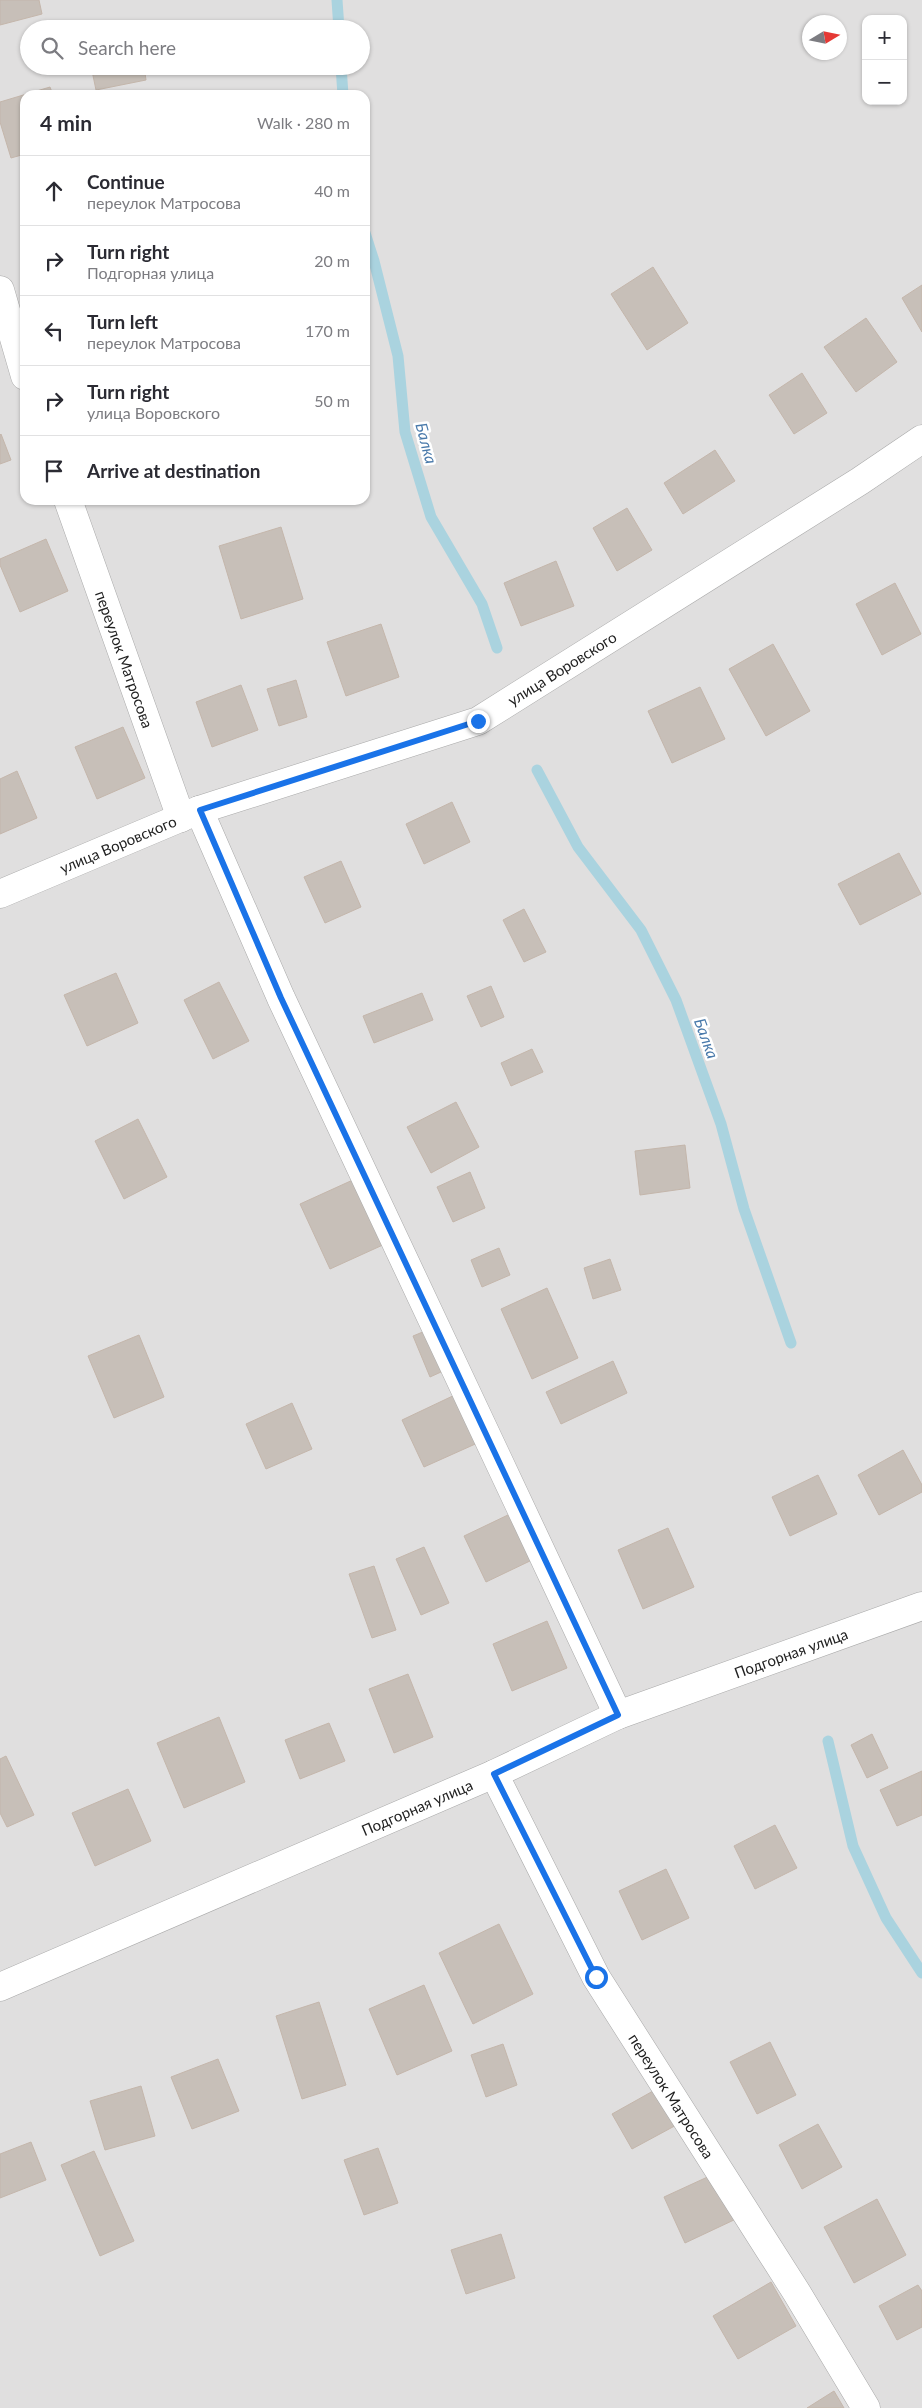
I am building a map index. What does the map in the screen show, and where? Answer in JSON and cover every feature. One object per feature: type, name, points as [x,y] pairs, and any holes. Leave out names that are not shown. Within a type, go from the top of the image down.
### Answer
[{"type":"street","points":[[0,290],[20,359]]},
{"type":"street","name":"улица Воровского","points":[[0,894],[190,814],[478,721],[852,486],[922,439]]},
{"type":"street","name":"переулок Матросова","points":[[70,505],[190,814],[281,998],[618,1715]]},
{"type":"street","name":"Подгорная улица","points":[[0,1987],[494,1774],[618,1715],[922,1606]]},
{"type":"street","name":"переулок Матросова","points":[[494,1774],[596,1977],[797,2293],[866,2408]]},
{"type":"shaded area","points":[[0,0],[922,0],[922,2408],[0,2408]]},
{"type":"building","points":[[0,0],[39,0],[42,14],[0,25]]},
{"type":"building","points":[[93,75],[145,75],[146,80],[96,90]]},
{"type":"building","points":[[50,87],[51,90],[40,90]]},
{"type":"building","points":[[20,96],[20,155],[11,158],[0,122],[0,102]]},
{"type":"building","points":[[653,267],[688,323],[647,350],[611,294]]},
{"type":"building","points":[[922,285],[922,332],[902,298]]},
{"type":"building","points":[[866,318],[897,362],[856,392],[824,347]]},
{"type":"building","points":[[802,373],[827,413],[794,434],[769,395]]},
{"type":"building","points":[[0,435],[11,460],[0,464]]},
{"type":"building","points":[[715,450],[735,481],[683,514],[664,483]]},
{"type":"building","points":[[627,508],[652,550],[617,571],[593,528]]},
{"type":"building","points":[[281,527],[303,599],[241,619],[219,546]]},
{"type":"building","points":[[46,539],[68,591],[20,612],[0,565],[0,559]]},
{"type":"building","points":[[556,561],[574,606],[521,626],[504,583]]},
{"type":"building","points":[[895,583],[921,634],[882,655],[856,604]]},
{"type":"building","points":[[381,624],[399,677],[346,696],[327,642]]},
{"type":"building","points":[[773,644],[810,711],[766,736],[729,669]]},
{"type":"building","points":[[296,680],[307,717],[279,726],[267,689]]},
{"type":"building","points":[[241,685],[258,730],[212,747],[196,702]]},
{"type":"building","points":[[700,687],[725,739],[672,763],[648,711]]},
{"type":"building","points":[[123,727],[145,778],[97,799],[75,747]]},
{"type":"building","points":[[17,771],[37,818],[0,834],[0,779]]},
{"type":"building","points":[[452,802],[470,842],[424,864],[406,824]]},
{"type":"building","points":[[899,853],[921,894],[860,925],[838,884]]},
{"type":"building","points":[[341,861],[361,907],[325,923],[304,877]]},
{"type":"building","points":[[524,909],[546,952],[524,962],[503,920]]},
{"type":"building","points":[[116,973],[138,1023],[87,1046],[64,995]]},
{"type":"building","points":[[219,982],[249,1041],[213,1059],[184,1000]]},
{"type":"building","points":[[491,986],[504,1017],[481,1027],[467,996]]},
{"type":"building","points":[[422,993],[433,1020],[374,1043],[363,1016]]},
{"type":"building","points":[[532,1049],[543,1072],[511,1086],[501,1063]]},
{"type":"building","points":[[456,1102],[479,1147],[431,1173],[407,1127]]},
{"type":"building","points":[[138,1119],[167,1177],[124,1199],[95,1141]]},
{"type":"building","points":[[685,1145],[690,1188],[640,1195],[635,1151]]},
{"type":"building","points":[[470,1172],[485,1208],[453,1222],[437,1187]]},
{"type":"building","points":[[355,1179],[385,1244],[330,1269],[300,1204]]},
{"type":"building","points":[[499,1248],[510,1275],[482,1287],[471,1260]]},
{"type":"building","points":[[610,1259],[621,1290],[593,1299],[584,1268]]},
{"type":"building","points":[[547,1288],[578,1358],[532,1379],[501,1309]]},
{"type":"building","points":[[435,1327],[452,1367],[430,1377],[413,1336]]},
{"type":"building","points":[[139,1335],[164,1397],[114,1418],[88,1356]]},
{"type":"building","points":[[613,1361],[627,1393],[561,1424],[546,1392]]},
{"type":"building","points":[[459,1393],[482,1441],[424,1467],[402,1420]]},
{"type":"building","points":[[292,1403],[312,1449],[266,1469],[246,1424]]},
{"type":"building","points":[[903,1450],[922,1485],[922,1492],[879,1515],[858,1475]]},
{"type":"building","points":[[818,1475],[837,1514],[790,1536],[772,1497]]},
{"type":"building","points":[[510,1514],[532,1560],[486,1582],[464,1536]]},
{"type":"building","points":[[668,1528],[694,1587],[643,1609],[618,1550]]},
{"type":"building","points":[[424,1547],[449,1603],[421,1615],[396,1559]]},
{"type":"building","points":[[374,1566],[396,1630],[372,1638],[349,1574]]},
{"type":"building","points":[[547,1621],[567,1668],[512,1691],[493,1644]]},
{"type":"building","points":[[408,1674],[433,1737],[394,1753],[369,1689]]},
{"type":"building","points":[[219,1717],[245,1782],[184,1808],[157,1743]]},
{"type":"building","points":[[329,1723],[345,1761],[300,1779],[285,1740]]},
{"type":"building","points":[[872,1734],[888,1768],[867,1778],[851,1745]]},
{"type":"building","points":[[6,1756],[34,1815],[7,1827],[0,1813],[0,1759]]},
{"type":"building","points":[[922,1771],[922,1815],[897,1826],[880,1790]]},
{"type":"building","points":[[128,1789],[151,1841],[95,1866],[72,1813]]},
{"type":"building","points":[[775,1825],[797,1868],[755,1889],[734,1846]]},
{"type":"building","points":[[666,1869],[689,1918],[642,1940],[619,1891]]},
{"type":"building","points":[[499,1924],[533,1994],[473,2024],[439,1953]]},
{"type":"building","points":[[424,1985],[452,2051],[397,2075],[369,2009]]},
{"type":"building","points":[[319,2002],[346,2085],[302,2099],[276,2016]]},
{"type":"building","points":[[770,2042],[796,2095],[757,2114],[730,2062]]},
{"type":"building","points":[[503,2044],[517,2085],[486,2097],[471,2055]]},
{"type":"building","points":[[218,2059],[239,2111],[192,2129],[171,2077]]},
{"type":"building","points":[[141,2086],[155,2136],[105,2150],[90,2101]]},
{"type":"building","points":[[662,2086],[682,2122],[632,2149],[612,2114]]},
{"type":"building","points":[[818,2124],[842,2167],[802,2189],[779,2145]]},
{"type":"building","points":[[31,2142],[46,2180],[0,2198],[0,2154]]},
{"type":"building","points":[[378,2148],[398,2203],[364,2215],[344,2160]]},
{"type":"building","points":[[94,2151],[134,2241],[100,2256],[61,2165]]},
{"type":"building","points":[[714,2174],[736,2219],[685,2243],[664,2197]]},
{"type":"building","points":[[877,2199],[906,2255],[854,2283],[824,2227]]},
{"type":"building","points":[[501,2234],[515,2278],[466,2294],[451,2250]]},
{"type":"building","points":[[771,2282],[796,2326],[738,2359],[713,2316]]},
{"type":"building","points":[[918,2285],[922,2291],[922,2327],[897,2340],[879,2306]]},
{"type":"building","points":[[834,2391],[844,2408],[807,2408]]},
{"type":"waterway","name":"Балка","points":[[337,0],[338,20]]},
{"type":"waterway","name":"Балка","points":[[342,75],[343,90]]},
{"type":"waterway","name":"Балка","points":[[370,249],[398,356],[405,432],[431,517],[482,604],[497,648]]},
{"type":"waterway","name":"Балка","points":[[537,770],[578,847],[641,930],[676,1000],[721,1124],[744,1209],[791,1343]]},
{"type":"waterway","points":[[828,1741],[853,1846],[886,1918],[922,1973]]},
{"type":"route","points":[[478,721],[200,810],[281,998],[618,1715],[494,1774],[596,1977]]}]
